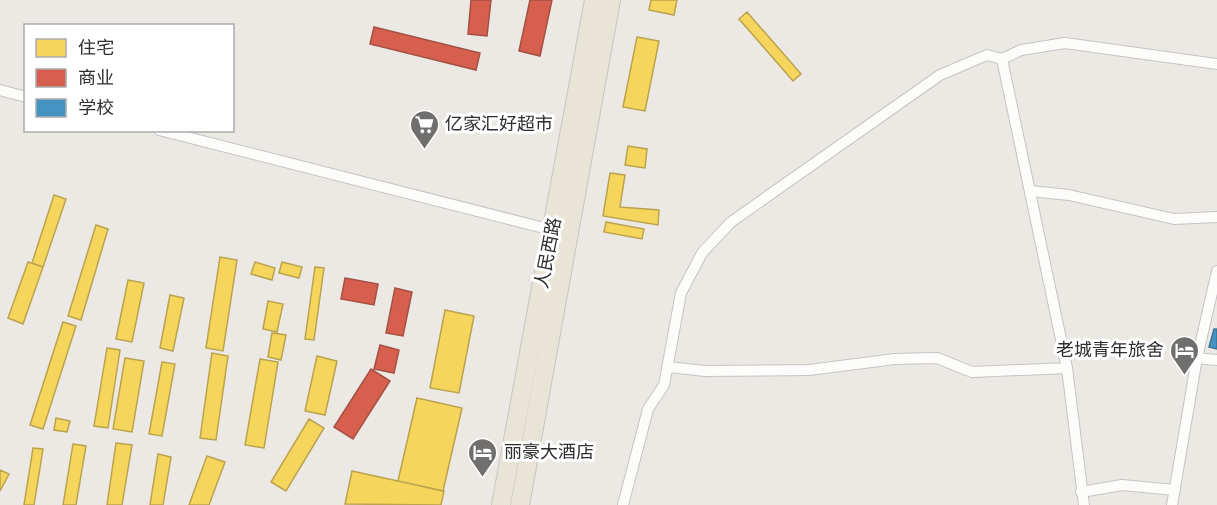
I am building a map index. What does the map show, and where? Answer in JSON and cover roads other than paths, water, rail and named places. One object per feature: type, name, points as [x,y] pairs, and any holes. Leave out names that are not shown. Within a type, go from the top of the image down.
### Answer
[{"type":"main road","name":"人民西路","points":[[501,505],[594,0]]},
{"type":"main road","name":"人民西路","points":[[520,505],[611,0]]},
{"type":"street","points":[[623,505],[648,409],[664,385],[669,367],[681,293],[702,254],[732,222],[940,75],[987,55],[1002,59],[1021,50],[1065,43],[1217,64]]},
{"type":"street","points":[[1002,59],[1067,368],[1084,505]]},
{"type":"street","points":[[0,90],[24,96]]},
{"type":"street","points":[[167,132],[552,230]]},
{"type":"street","points":[[1030,191],[1069,195],[1174,219],[1217,216]]},
{"type":"street","points":[[1172,505],[1197,358],[1217,271]]},
{"type":"street","points":[[669,367],[705,371],[788,371],[895,359],[938,358],[972,372],[1067,368]]},
{"type":"street","points":[[1197,358],[1217,360]]},
{"type":"street","points":[[1081,492],[1122,485],[1175,490]]},
{"type":"place","name":"亿家汇好超市","points":[[424,150]]},
{"type":"place","name":"老城青年旅舍","points":[[1185,376]]},
{"type":"place","name":"丽豪大酒店","points":[[483,478]]}]
